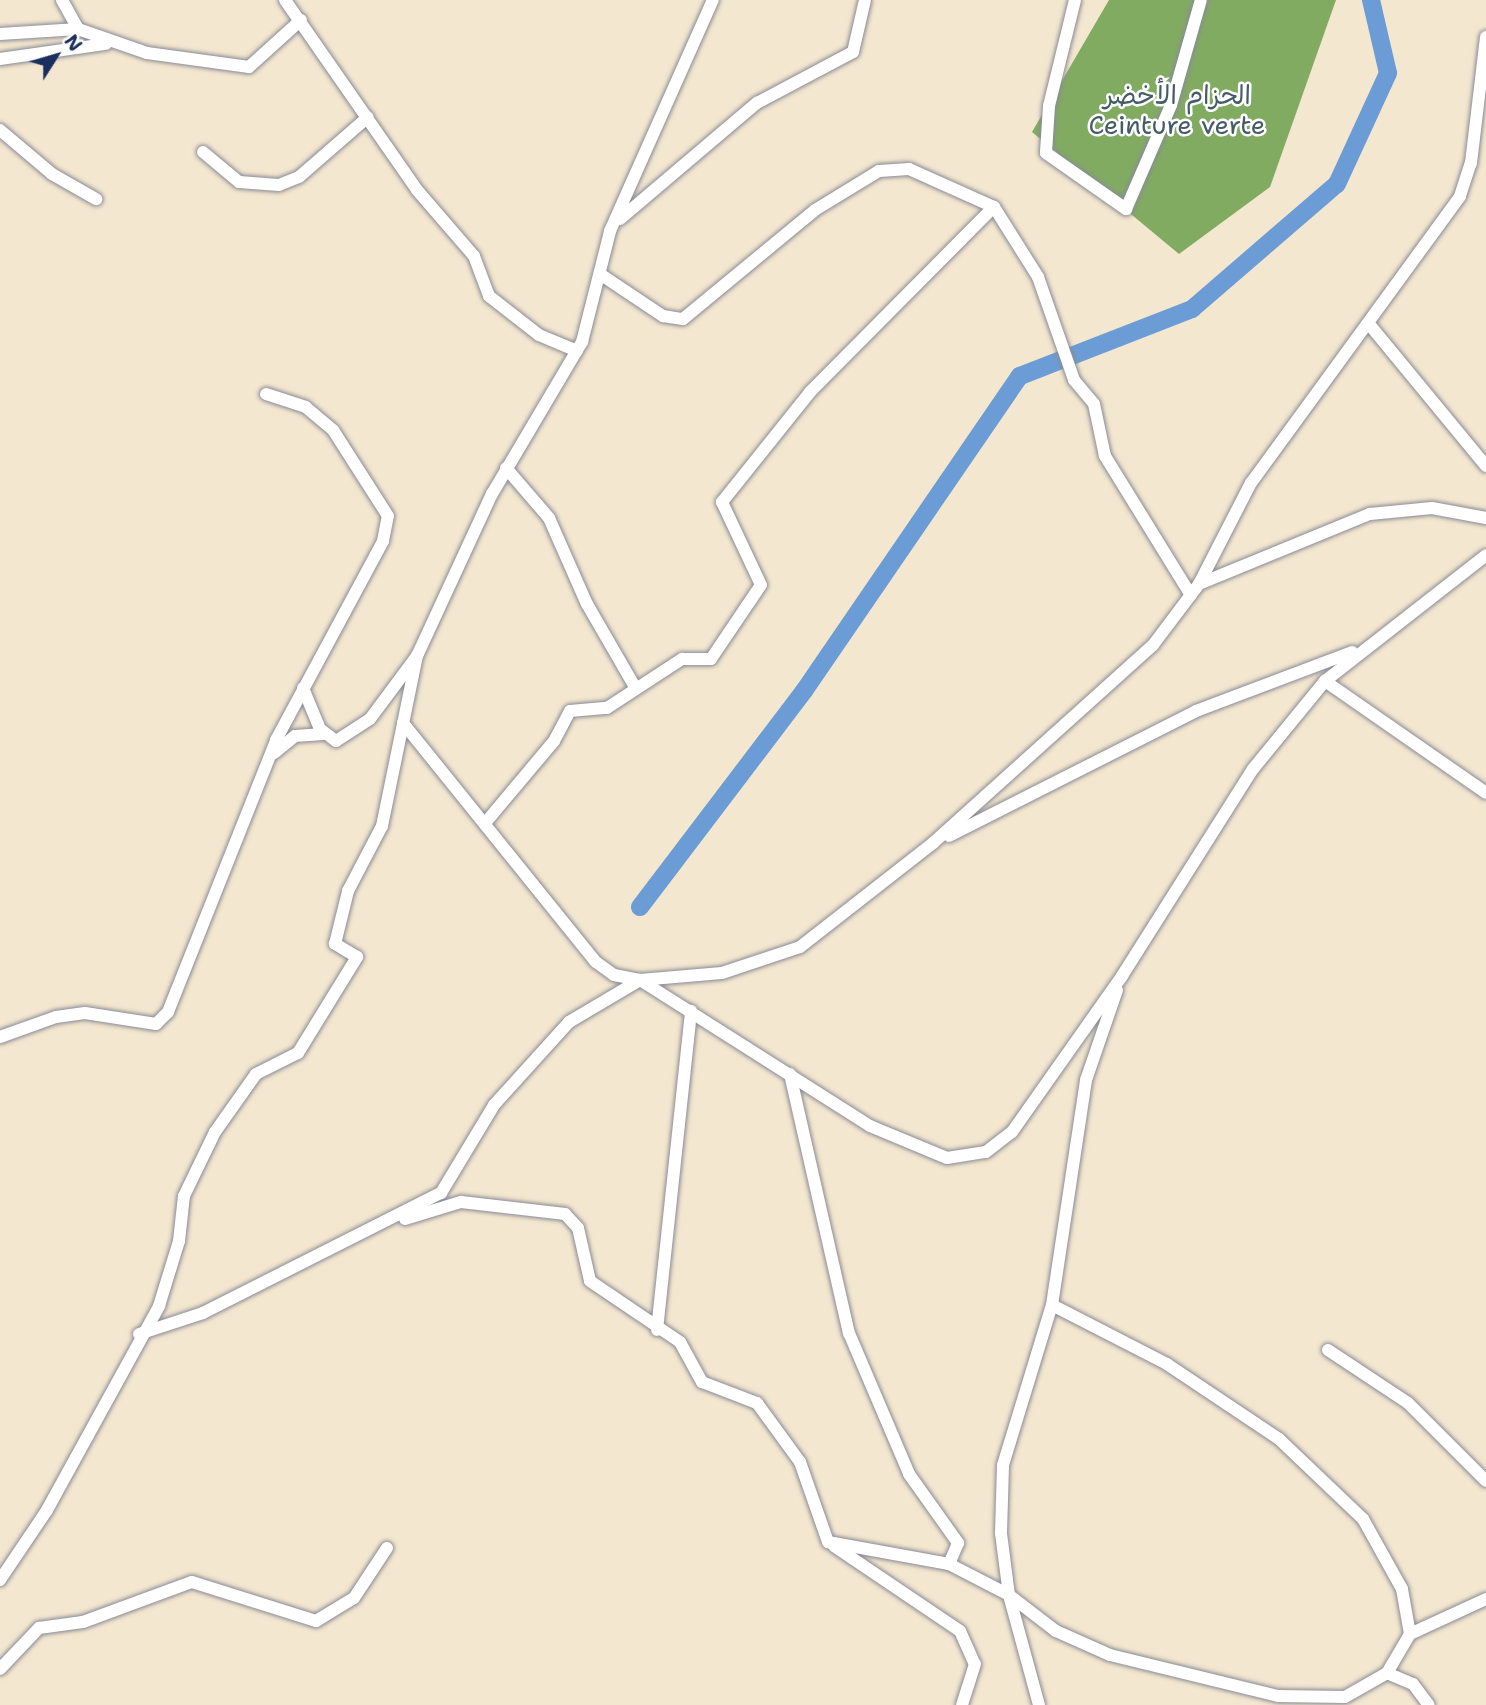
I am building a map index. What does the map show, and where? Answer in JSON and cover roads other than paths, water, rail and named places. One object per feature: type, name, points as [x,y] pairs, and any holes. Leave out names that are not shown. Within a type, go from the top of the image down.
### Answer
[{"type":"street","points":[[62,0],[78,29]]},
{"type":"street","points":[[262,771],[283,743],[323,734],[336,740],[364,724],[417,656],[506,468],[577,351],[610,231],[713,0]]},
{"type":"street","points":[[610,231],[632,202],[757,103],[853,52],[865,0]]},
{"type":"street","points":[[1075,0],[1049,106],[1046,153],[1126,209],[1171,105],[1201,0]]},
{"type":"street","points":[[287,1],[417,190],[474,256],[489,296],[539,335],[577,351]]},
{"type":"street","points":[[0,34],[78,29],[121,44],[248,66],[301,20]]},
{"type":"street","points":[[403,723],[486,822],[596,962],[614,975],[640,980],[722,973],[800,947],[933,843],[1153,645],[1191,595],[1251,483],[1460,196],[1471,163],[1486,37]]},
{"type":"street","points":[[0,59],[121,44]]},
{"type":"street","points":[[204,152],[239,182],[279,185],[299,177],[368,117]]},
{"type":"street","points":[[0,130],[52,174],[96,200]]},
{"type":"street","points":[[600,274],[663,316],[683,319],[815,210],[879,171],[909,169],[993,207],[1038,277],[1074,380],[1094,404],[1105,456],[1191,595]]},
{"type":"street","points":[[486,822],[554,741],[570,711],[607,708],[635,687],[682,659],[711,659],[761,585],[722,502],[810,392],[993,207]]},
{"type":"street","points":[[1369,324],[1486,466]]},
{"type":"street","points":[[0,1037],[66,1016],[156,1024],[168,1012],[220,892],[262,771],[303,688],[346,619],[383,541],[388,516],[322,418],[266,394]]},
{"type":"street","points":[[506,468],[550,518],[587,604],[635,687]]},
{"type":"street","points":[[1199,584],[1370,514],[1432,508],[1486,518]]},
{"type":"street","points":[[640,980],[870,1126],[947,1158],[986,1152],[1012,1132],[1122,976],[1253,769],[1325,681],[1362,649],[1486,555]]},
{"type":"street","points":[[933,843],[1196,711],[1362,649]]},
{"type":"street","points":[[0,1580],[47,1510],[139,1334],[159,1306],[179,1241],[184,1196],[215,1132],[256,1074],[298,1053],[357,957],[335,944],[348,891],[382,826],[417,656]]},
{"type":"street","points":[[1325,681],[1486,793]]},
{"type":"street","points":[[303,688],[323,734]]},
{"type":"street","points":[[1039,1705],[1009,1595],[1001,1533],[1003,1465],[1052,1305],[1086,1080],[1122,976]]},
{"type":"street","points":[[139,1334],[203,1313],[375,1229],[441,1193],[494,1105],[535,1055],[569,1022],[640,980]]},
{"type":"street","points":[[657,1330],[691,1011]]},
{"type":"street","points":[[790,1074],[849,1333],[909,1474],[958,1543],[949,1564]]},
{"type":"street","points":[[375,1229],[461,1202],[565,1214],[578,1228],[590,1282],[657,1330],[680,1342],[702,1382],[757,1403],[800,1462],[828,1542],[960,1631],[975,1664],[962,1705]]},
{"type":"street","points":[[1052,1305],[1167,1364],[1279,1439],[1363,1519],[1402,1589],[1410,1634]]},
{"type":"street","points":[[1328,1350],[1408,1403],[1486,1481]]},
{"type":"street","points":[[828,1542],[949,1564],[1009,1595],[1056,1631],[1110,1655],[1278,1696],[1345,1697]]},
{"type":"street","points":[[0,1669],[39,1628],[83,1622],[192,1582],[316,1621],[354,1598],[387,1548]]},
{"type":"street","points":[[1331,1705],[1387,1673],[1410,1634],[1486,1599]]},
{"type":"street","points":[[1387,1673],[1413,1684],[1429,1705]]},
{"type":"waterway","points":[[640,907],[804,691],[1020,376],[1192,309],[1337,184],[1388,73],[1371,0]]},
{"type":"park label","name":"الحزام الأخضر Ceinture verte","points":[[1177,110]]}]
